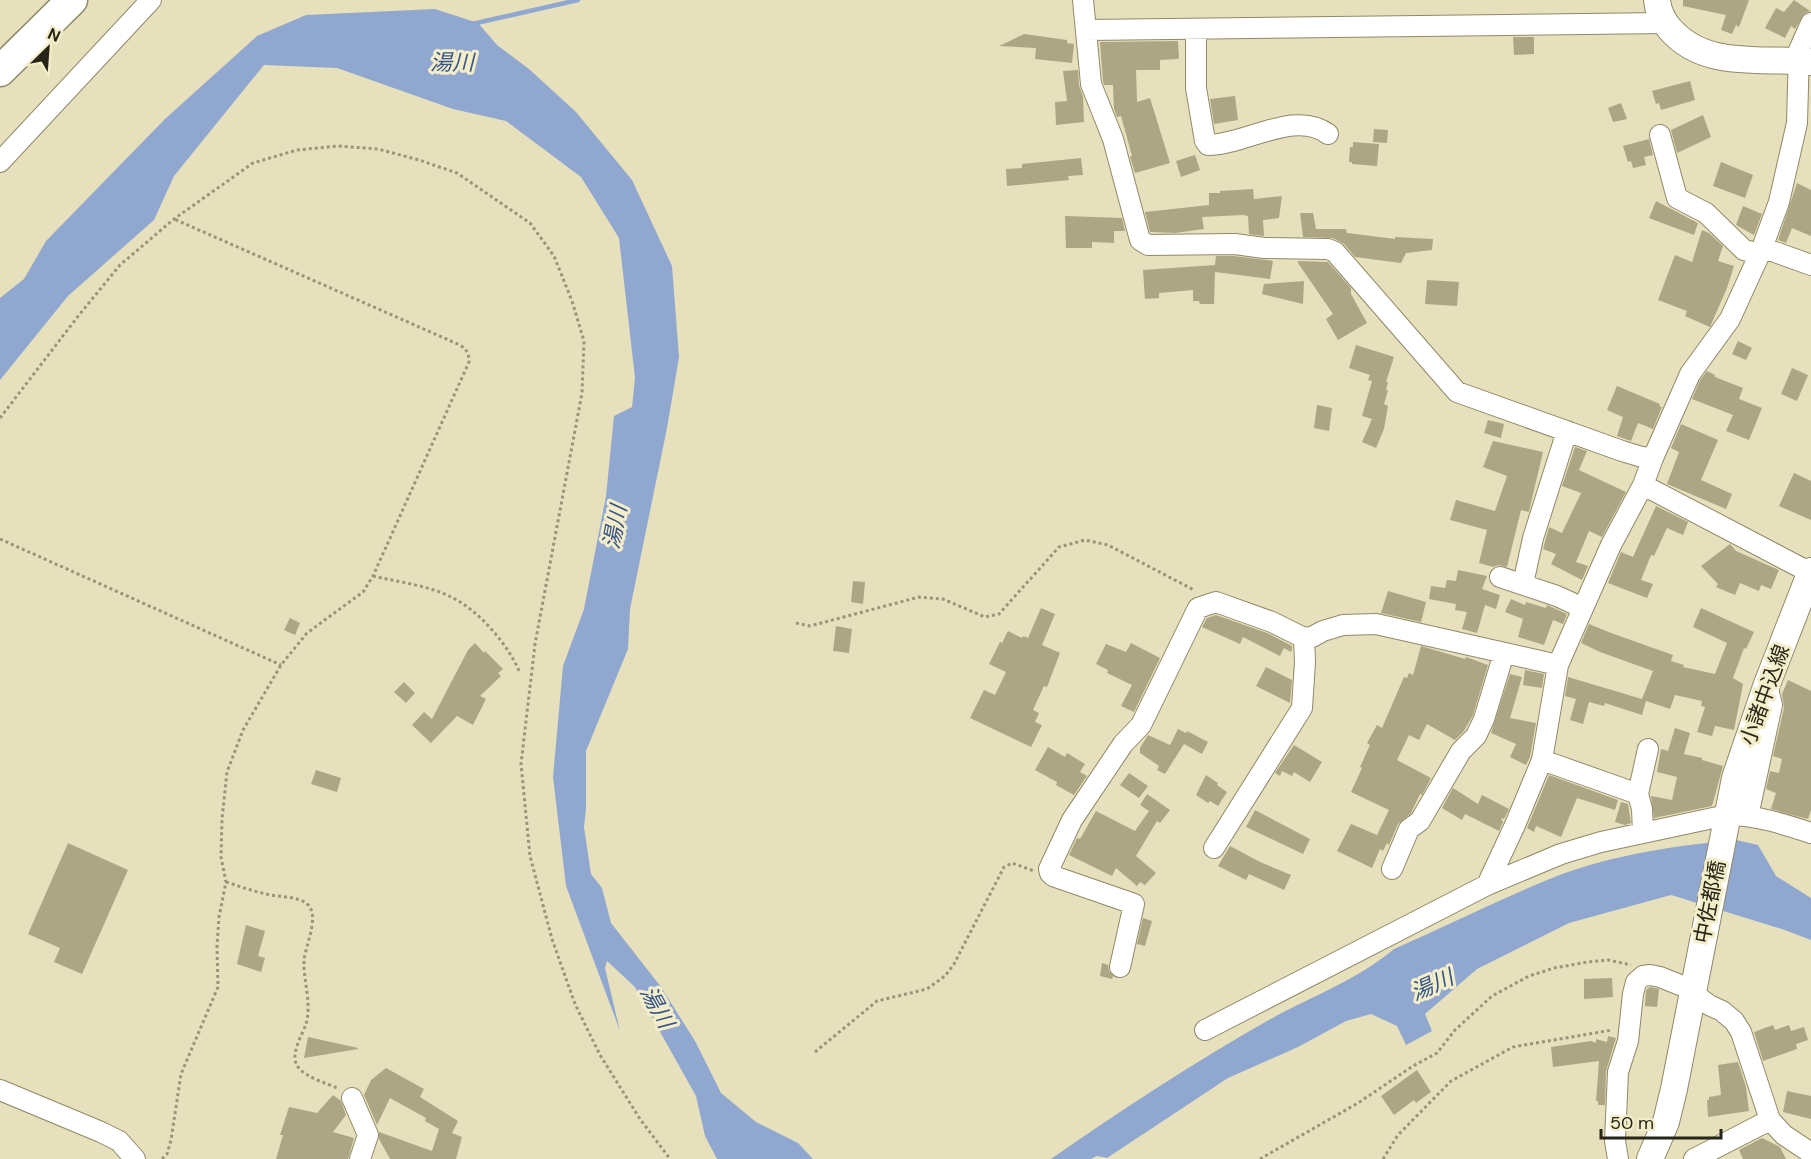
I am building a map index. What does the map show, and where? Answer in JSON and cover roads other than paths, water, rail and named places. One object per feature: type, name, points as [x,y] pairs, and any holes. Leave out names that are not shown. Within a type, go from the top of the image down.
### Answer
[{"type":"highway","points":[[7,63],[59,0]]},
{"type":"highway","points":[[7,63],[72,0]]},
{"type":"main road","points":[[1661,11],[1685,45],[1716,57],[1805,61]]},
{"type":"main road","name":"小諸中込線","points":[[1734,818],[1735,778],[1767,684],[1811,572]]},
{"type":"main road","name":"中佐都橋","points":[[1693,988],[1734,818]]},
{"type":"main road","points":[[1650,1159],[1665,1122],[1674,1089],[1693,988]]},
{"type":"street","points":[[0,162],[151,0]]},
{"type":"street","points":[[1083,0],[1091,84],[1113,139],[1140,240],[1148,245],[1235,244],[1264,248],[1328,249],[1335,252],[1457,392],[1622,451],[1653,458]]},
{"type":"street","points":[[1087,30],[1661,11]]},
{"type":"street","points":[[1487,885],[1542,760],[1558,665],[1611,545],[1643,484],[1690,374],[1730,319],[1761,251],[1779,202],[1794,140],[1805,61],[1799,50],[1811,23]]},
{"type":"street","points":[[1196,28],[1196,88],[1205,141],[1208,145],[1294,125],[1313,125],[1328,134]]},
{"type":"street","points":[[1660,135],[1677,198],[1706,213],[1744,250],[1756,253],[1775,252],[1811,265]]},
{"type":"street","points":[[1523,585],[1533,538],[1567,431]]},
{"type":"street","points":[[1643,484],[1811,572]]},
{"type":"street","points":[[1500,577],[1557,596],[1583,608]]},
{"type":"street","points":[[1120,968],[1134,904],[1072,884],[1050,873],[1049,869],[1072,820],[1123,744],[1141,725],[1198,608],[1216,602],[1262,618],[1304,638],[1343,625],[1376,624],[1558,665]]},
{"type":"street","points":[[1214,848],[1302,708],[1304,638]]},
{"type":"street","points":[[1392,869],[1409,829],[1420,821],[1461,751],[1476,736],[1484,719],[1504,653]]},
{"type":"street","points":[[1643,832],[1642,809],[1638,794],[1648,749]]},
{"type":"street","points":[[1542,760],[1638,794]]},
{"type":"street","points":[[1204,1030],[1487,885],[1562,854],[1643,832],[1734,818],[1811,833]]},
{"type":"street","points":[[1618,1159],[1615,1141],[1618,1072],[1628,1041],[1636,982],[1643,976],[1660,977],[1693,988],[1709,1005],[1722,1011],[1734,1021],[1741,1032],[1770,1120],[1784,1135],[1811,1154]]},
{"type":"street","points":[[0,1090],[102,1132],[119,1141],[135,1159]]},
{"type":"street","points":[[352,1098],[368,1135],[360,1159]]},
{"type":"street","points":[[1694,1159],[1770,1120]]},
{"type":"water","name":"湯川","points":[[435,9],[478,23],[497,45],[529,69],[576,112],[632,180],[672,266],[679,357],[630,609],[628,649],[586,751],[584,827],[591,874],[602,888],[611,923],[661,987],[695,1041],[721,1093],[756,1122],[798,1143],[813,1159],[717,1159],[705,1136],[696,1096],[635,987],[607,961],[605,968],[620,1031],[566,886],[553,777],[563,666],[584,609],[606,496],[614,416],[632,407],[635,378],[619,238],[581,177],[506,121],[453,109],[337,68],[264,65],[174,176],[154,220],[68,296],[0,380],[0,298],[24,279],[46,241],[165,119],[257,36],[306,15]]},
{"type":"water","name":"湯川","points":[[1736,840],[1758,845],[1776,876],[1811,898],[1811,940],[1671,895],[1569,923],[1477,969],[1425,1014],[1432,1031],[1406,1045],[1397,1026],[1371,1014],[1346,1021],[1298,1047],[1228,1078],[1107,1158],[1097,1156],[1091,1159],[1051,1159],[1212,1053],[1267,1021],[1365,970],[1394,949],[1516,893],[1578,869],[1645,852]]},
{"type":"waterway","points":[[472,24],[578,0]]}]
